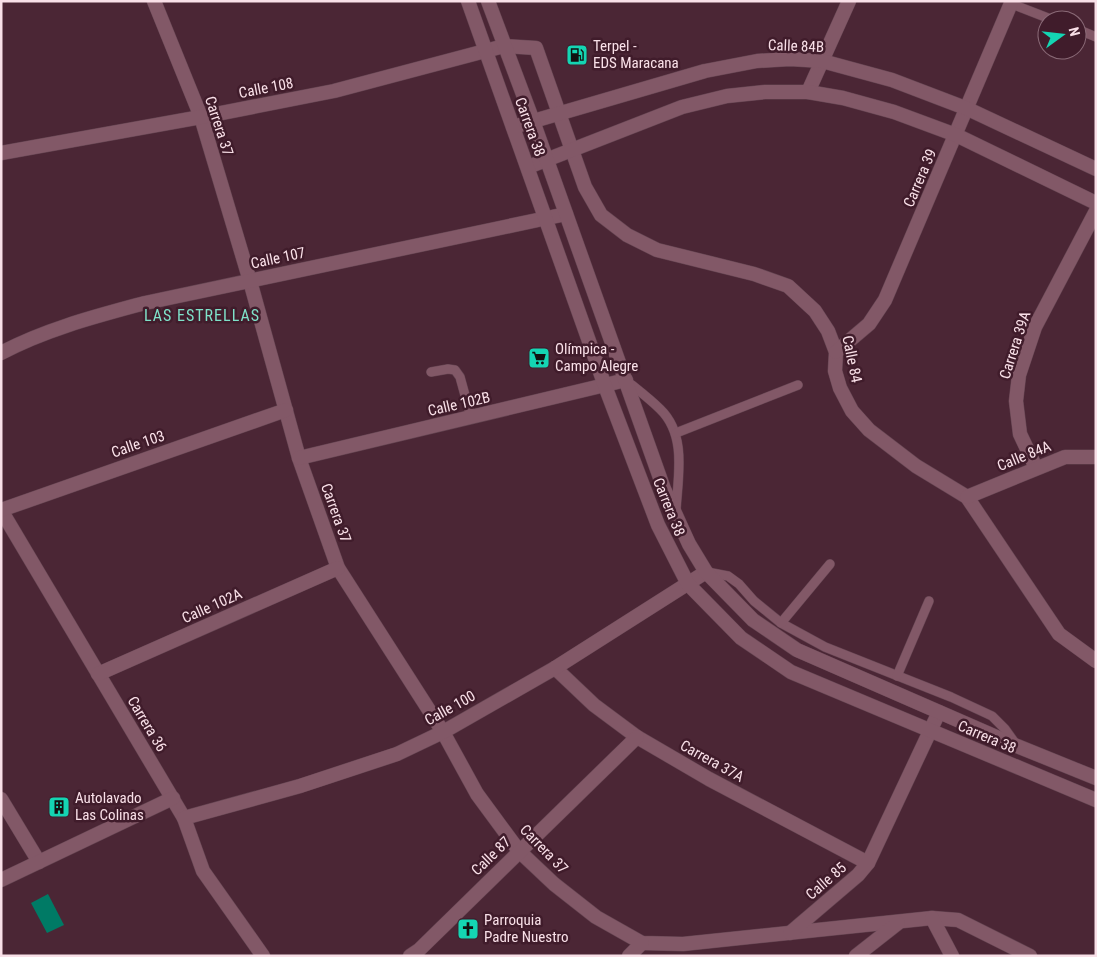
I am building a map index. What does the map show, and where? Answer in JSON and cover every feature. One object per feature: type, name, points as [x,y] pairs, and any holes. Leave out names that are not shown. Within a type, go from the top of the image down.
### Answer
[{"type":"street","name":"Carrera 37","points":[[154,1],[201,117],[250,281],[299,458],[338,568],[443,732],[477,794],[520,851],[554,884],[596,917],[642,943]]},
{"type":"street","name":"Carrera 38","points":[[468,1],[605,386],[658,525],[688,584],[741,638],[791,672],[1096,800]]},
{"type":"street","name":"Carrera 38","points":[[488,1],[533,121],[664,489],[689,544],[706,572],[753,620],[797,650],[1017,746],[1096,778]]},
{"type":"street","points":[[808,92],[849,1]]},
{"type":"street","name":"Carrera 39","points":[[836,352],[869,324],[885,300],[1012,3]]},
{"type":"street","name":"Calle 108","points":[[1,153],[334,91],[504,46],[536,48],[559,113]]},
{"type":"street","name":"Calle 84B","points":[[513,127],[705,71],[757,61],[790,59],[822,61],[892,80],[968,109],[1096,169]]},
{"type":"street","points":[[528,167],[691,105],[727,96],[765,92],[808,92],[843,98],[894,112],[956,135],[1096,203]]},
{"type":"street","name":"Calle 84","points":[[559,113],[585,187],[601,215],[627,235],[657,250],[754,274],[788,286],[815,311],[828,331],[836,352],[835,371],[840,388],[852,411],[869,430],[916,466],[967,497],[1059,634],[1095,660]]},
{"type":"street","name":"Carrera 39A","points":[[1036,468],[1020,434],[1016,401],[1019,375],[1034,327],[1096,212]]},
{"type":"street","name":"Calle 107","points":[[1,353],[17,344],[86,319],[145,303],[566,214]]},
{"type":"street","name":"Calle 102B","points":[[299,458],[626,380]]},
{"type":"street","name":"Calle 103","points":[[1,510],[286,410]]},
{"type":"street","name":"Calle 84A","points":[[967,497],[1065,457],[1096,457]]},
{"type":"street","name":"Carrera 36","points":[[1,510],[173,798],[184,818],[203,871],[263,956]]},
{"type":"street","name":"Calle 102A","points":[[98,674],[338,568]]},
{"type":"street","name":"Calle 100","points":[[184,818],[300,786],[397,754],[443,732],[555,668],[706,572]]},
{"type":"street","name":"Carrera 37A","points":[[555,668],[594,706],[637,737],[709,779],[868,863]]},
{"type":"street","name":"Calle 85","points":[[790,933],[858,875],[868,863],[939,712]]},
{"type":"street","name":"Calle 87","points":[[410,956],[419,950],[637,737]]},
{"type":"street","points":[[1,880],[42,867],[173,798]]},
{"type":"street","points":[[1,799],[42,867]]},
{"type":"street","points":[[629,956],[642,943],[685,950],[790,933],[932,918],[958,920],[1030,956]]},
{"type":"street","points":[[932,918],[952,956]]},
{"type":"street","points":[[856,956],[898,923]]},
{"type":"lane","points":[[1012,3],[1037,13]]},
{"type":"lane","points":[[431,372],[448,369],[455,370],[460,377],[471,418]]},
{"type":"lane","points":[[626,380],[662,410],[676,433],[680,460],[675,515]]},
{"type":"lane","points":[[676,433],[798,384]]},
{"type":"lane","points":[[781,623],[830,564]]},
{"type":"lane","points":[[706,572],[728,576],[781,623],[825,647],[950,697],[992,716],[1005,729],[1017,746]]},
{"type":"lane","points":[[897,676],[929,601]]},
{"type":"shaded area","points":[[48,894],[64,925],[47,933],[31,903]]},
{"type":"place","name":"Terpel - EDS Maracana","points":[[577,55]]},
{"type":"place","name":"Olímpica - Campo Alegre","points":[[539,358]]},
{"type":"place","name":"Autolavado Las Colinas","points":[[59,807]]},
{"type":"place","name":"Parroquia Padre Nuestro","points":[[468,929]]},
{"type":"district","name":"LAS ESTRELLAS","points":[[202,315]]}]
